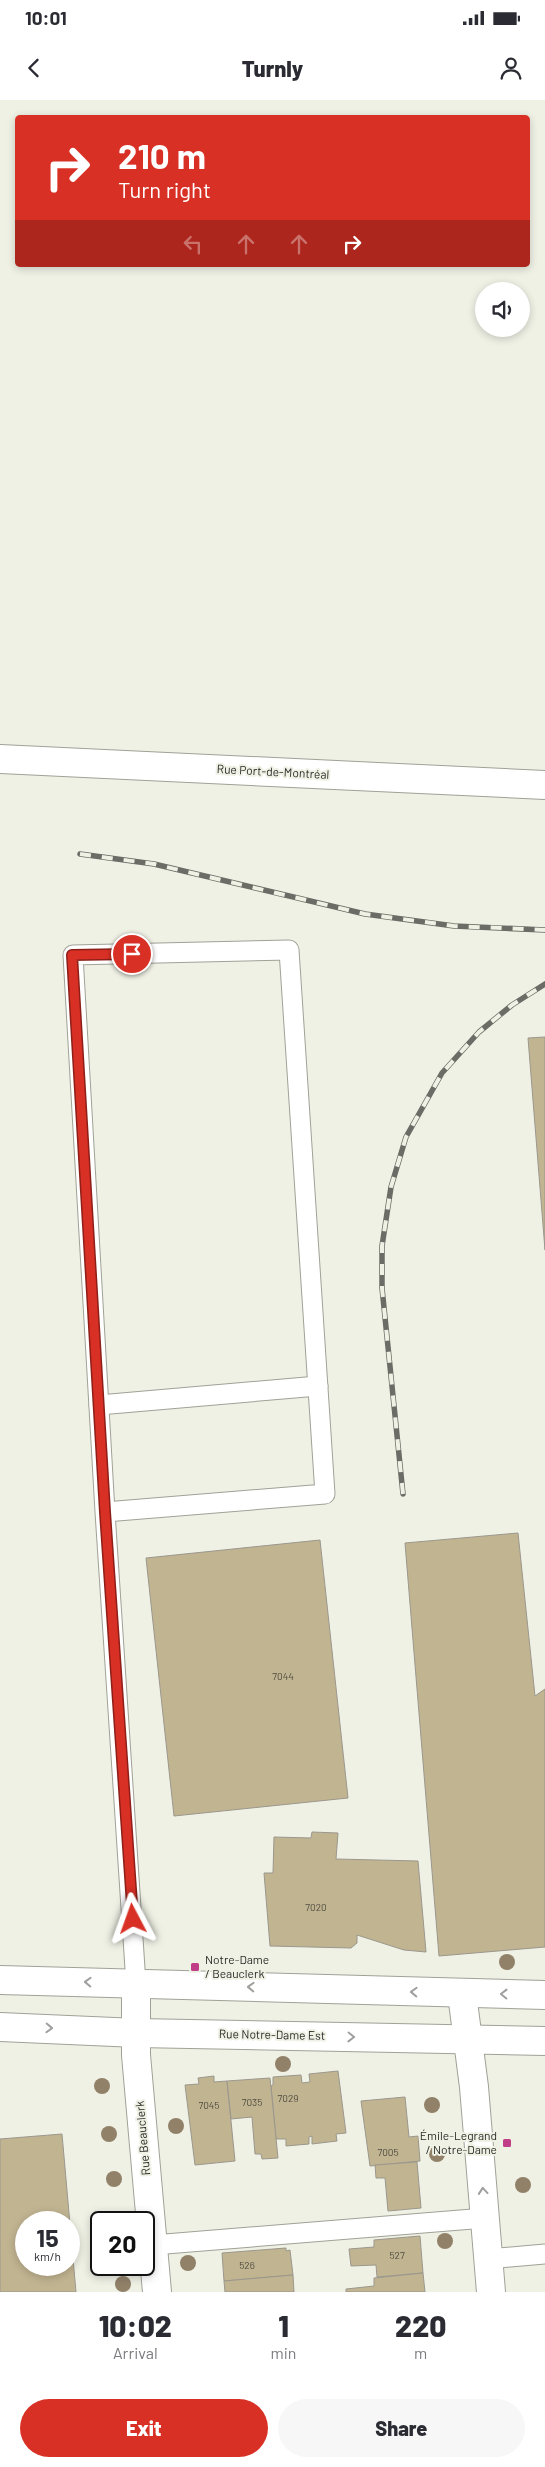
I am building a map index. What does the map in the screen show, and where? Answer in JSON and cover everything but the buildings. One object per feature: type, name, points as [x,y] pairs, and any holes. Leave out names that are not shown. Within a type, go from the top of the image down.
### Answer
[{"type":"street","name":"Rue Port-de-Montréal","points":[[0,759],[545,786]]},
{"type":"street","points":[[0,1980],[545,1995]]},
{"type":"street","name":"Rue Beauclerk","points":[[136,1984],[136,2055],[150,2211]]},
{"type":"street","points":[[462,1994],[491,2292]]},
{"type":"street","name":"Rue Notre-Dame Est","points":[[0,2027],[545,2041]]},
{"type":"street","name":"Rue Beauclerk","points":[[155,2268],[157,2292]]},
{"type":"lane","points":[[105,1512],[325,1494],[289,950],[72,955],[105,1512],[136,1984]]},
{"type":"lane","points":[[99,1404],[318,1386]]},
{"type":"lane","points":[[155,2245],[485,2218]]},
{"type":"lane","points":[[488,2259],[545,2254]]},
{"type":"railway","points":[[80,854],[154,864],[365,914],[454,926],[545,930]]},
{"type":"railway","points":[[403,1494],[382,1288],[382,1246],[391,1187],[406,1137],[442,1073],[479,1032],[512,1005],[545,984]]},
{"type":"place","name":"Notre-Dame / Beauclerk","points":[[195,1967]]},
{"type":"place","name":"Émile-Legrand / Notre-Dame","points":[[507,2143]]},
{"type":"route","points":[[132,954],[72,955],[105,1512],[133,1919]]}]
